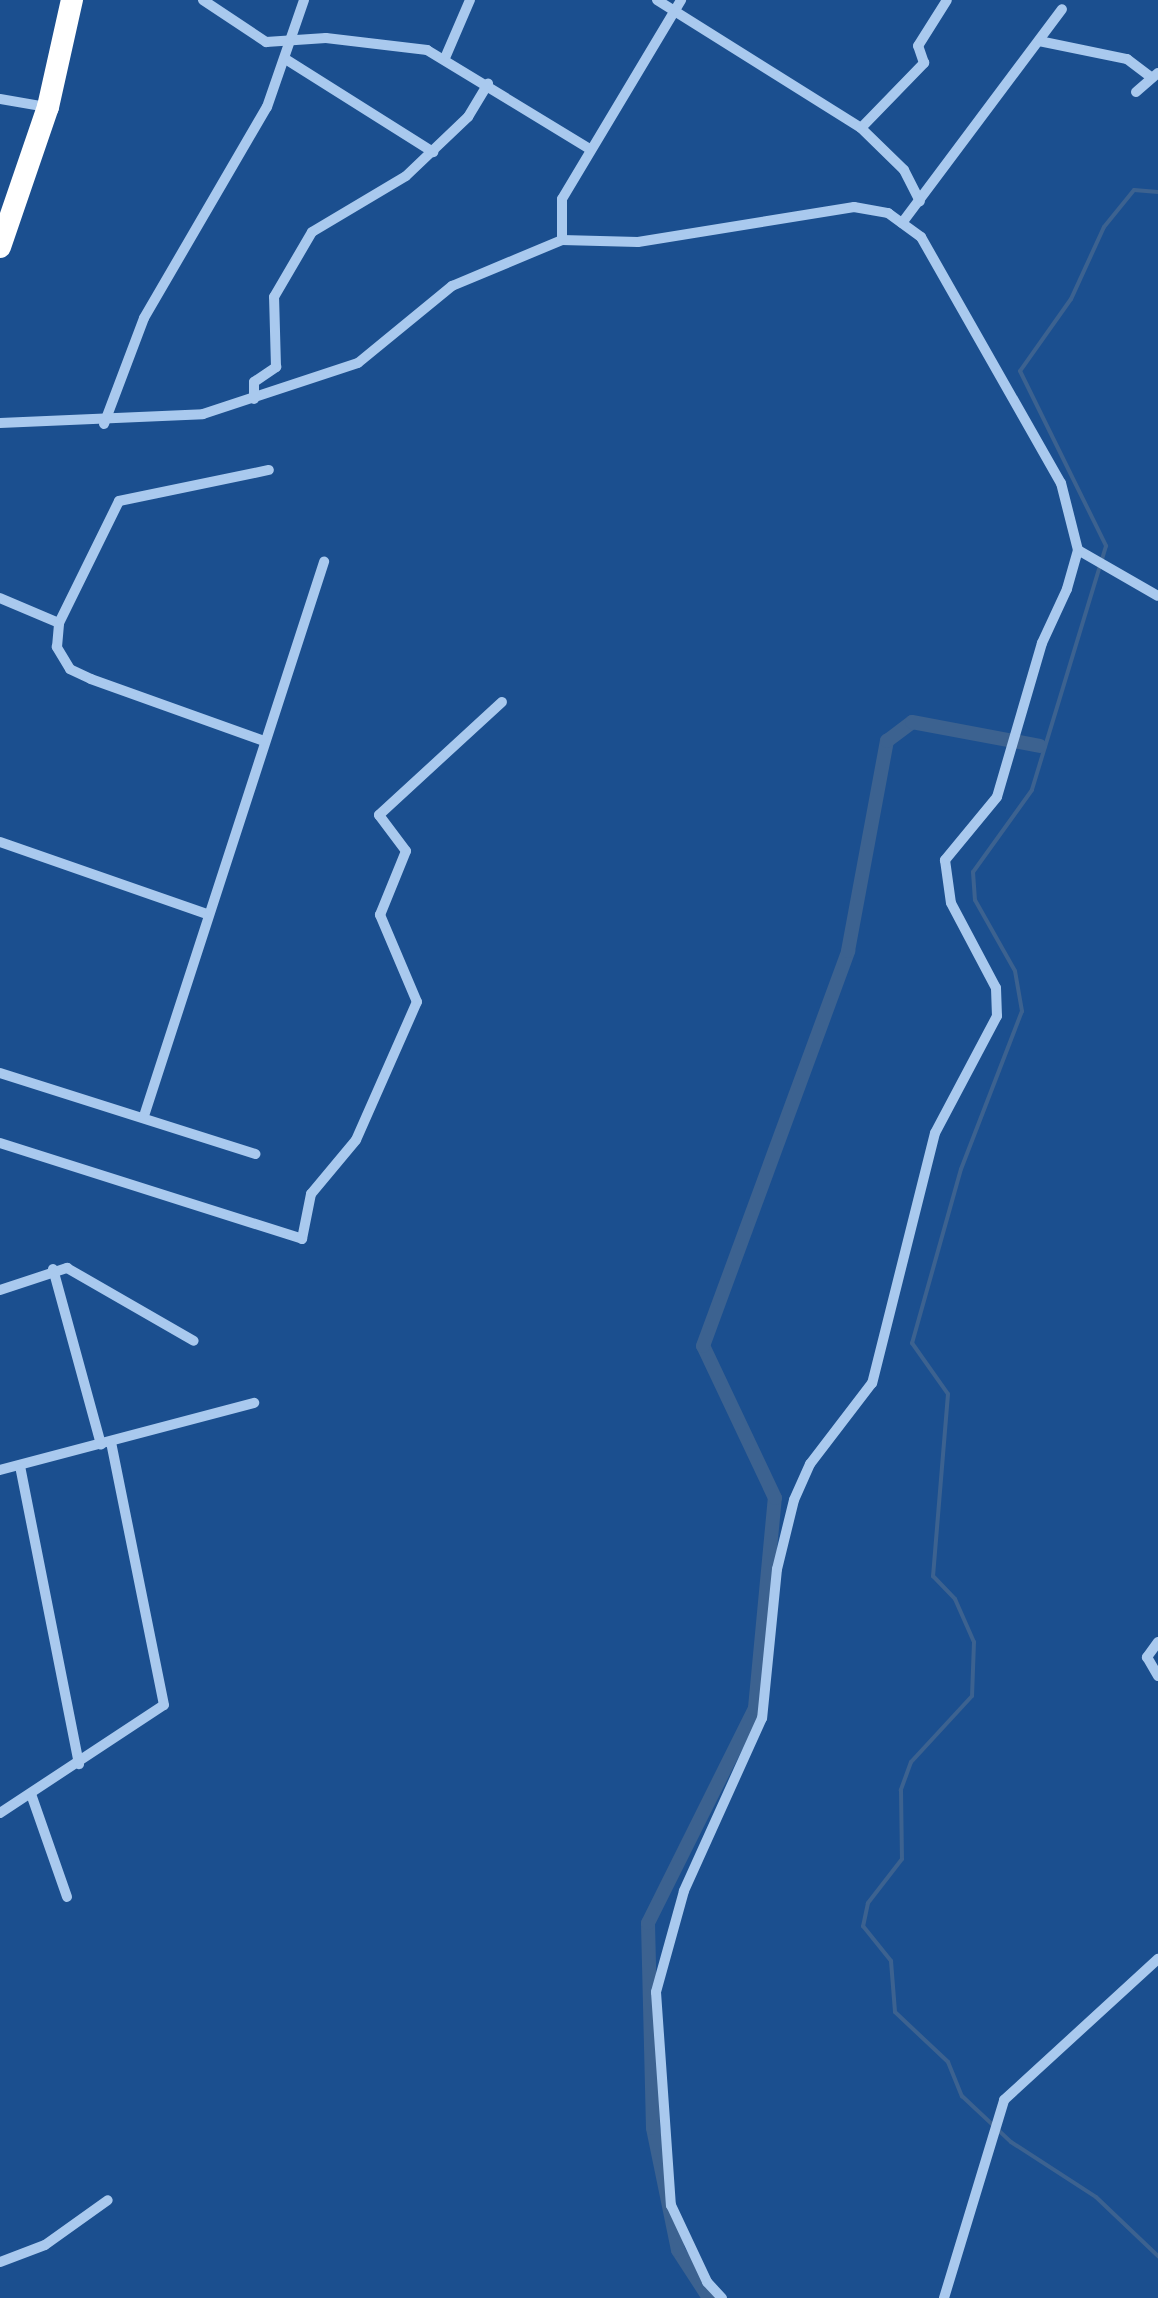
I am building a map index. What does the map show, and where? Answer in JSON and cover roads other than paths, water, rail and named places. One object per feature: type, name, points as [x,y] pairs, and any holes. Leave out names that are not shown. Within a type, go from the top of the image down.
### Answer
[{"type":"highway","points":[[0,247],[48,108],[72,0]]},
{"type":"street","points":[[204,0],[236,28],[288,44],[326,38],[446,58],[588,148]]},
{"type":"street","points":[[104,424],[144,318],[288,60],[288,44],[304,0]]},
{"type":"street","points":[[446,58],[470,0]]},
{"type":"street","points":[[657,0],[861,128],[904,170],[920,201]]},
{"type":"street","points":[[562,240],[562,199],[588,148],[682,0]]},
{"type":"street","points":[[861,128],[924,63],[918,46],[947,0]]},
{"type":"street","points":[[902,223],[1062,9]]},
{"type":"street","points":[[1039,41],[1127,59],[1155,76],[1136,92]]},
{"type":"street","points":[[288,60],[433,152]]},
{"type":"street","points":[[254,399],[254,382],[276,367],[274,297],[312,232],[433,152],[488,84]]},
{"type":"street","points":[[0,99],[48,108]]},
{"type":"street","points":[[0,424],[104,424],[203,414],[358,363],[452,286],[562,240],[638,242],[854,207],[902,223],[954,285],[1061,483],[1078,550],[997,798],[945,860],[944,876],[996,988],[997,1016],[935,1133],[872,1383],[810,1464],[794,1500],[776,1568],[762,1718],[684,1891],[656,1992],[672,2206],[706,2282],[722,2298]]},
{"type":"street","points":[[264,741],[70,669],[57,647],[59,623],[119,501],[269,470]]},
{"type":"street","points":[[1078,550],[1089,560],[1158,596]]},
{"type":"street","points":[[144,1116],[324,562]]},
{"type":"street","points":[[0,598],[59,623]]},
{"type":"street","points":[[0,1142],[302,1239],[311,1194],[356,1140],[417,1002],[380,915],[406,852],[379,815],[502,702]]},
{"type":"street","points":[[0,842],[207,914]]},
{"type":"street","points":[[0,1073],[115,1114],[144,1116],[255,1154]]},
{"type":"street","points":[[0,1290],[53,1270],[88,1276],[194,1341]]},
{"type":"street","points":[[0,1813],[154,1714],[168,1693],[106,1444],[53,1270]]},
{"type":"street","points":[[0,1470],[254,1403]]},
{"type":"street","points":[[20,1466],[44,1618],[79,1764]]},
{"type":"street","points":[[1158,1642],[1148,1657],[1158,1676]]},
{"type":"street","points":[[32,1794],[67,1897]]},
{"type":"street","points":[[944,2298],[984,2144],[1004,2100],[1158,1959]]},
{"type":"street","points":[[0,2262],[45,2245],[108,2200]]},
{"type":"waterway","points":[[1158,192],[1134,190],[1104,227],[1071,299],[1020,371],[1106,546],[1032,790],[973,872],[975,900],[1015,971],[1022,1011],[961,1169],[912,1343],[948,1394],[933,1576],[955,1599],[974,1642],[972,1696],[911,1762],[901,1790],[902,1859],[868,1903],[863,1926],[891,1961],[895,2012],[948,2062],[962,2096],[1011,2142],[1096,2197],[1158,2256]]},
{"type":"waterway","points":[[709,2298],[678,2250],[653,2128],[648,1923],[755,1708],[775,1498],[703,1346],[848,951],[887,741],[912,722],[1040,746]]}]
